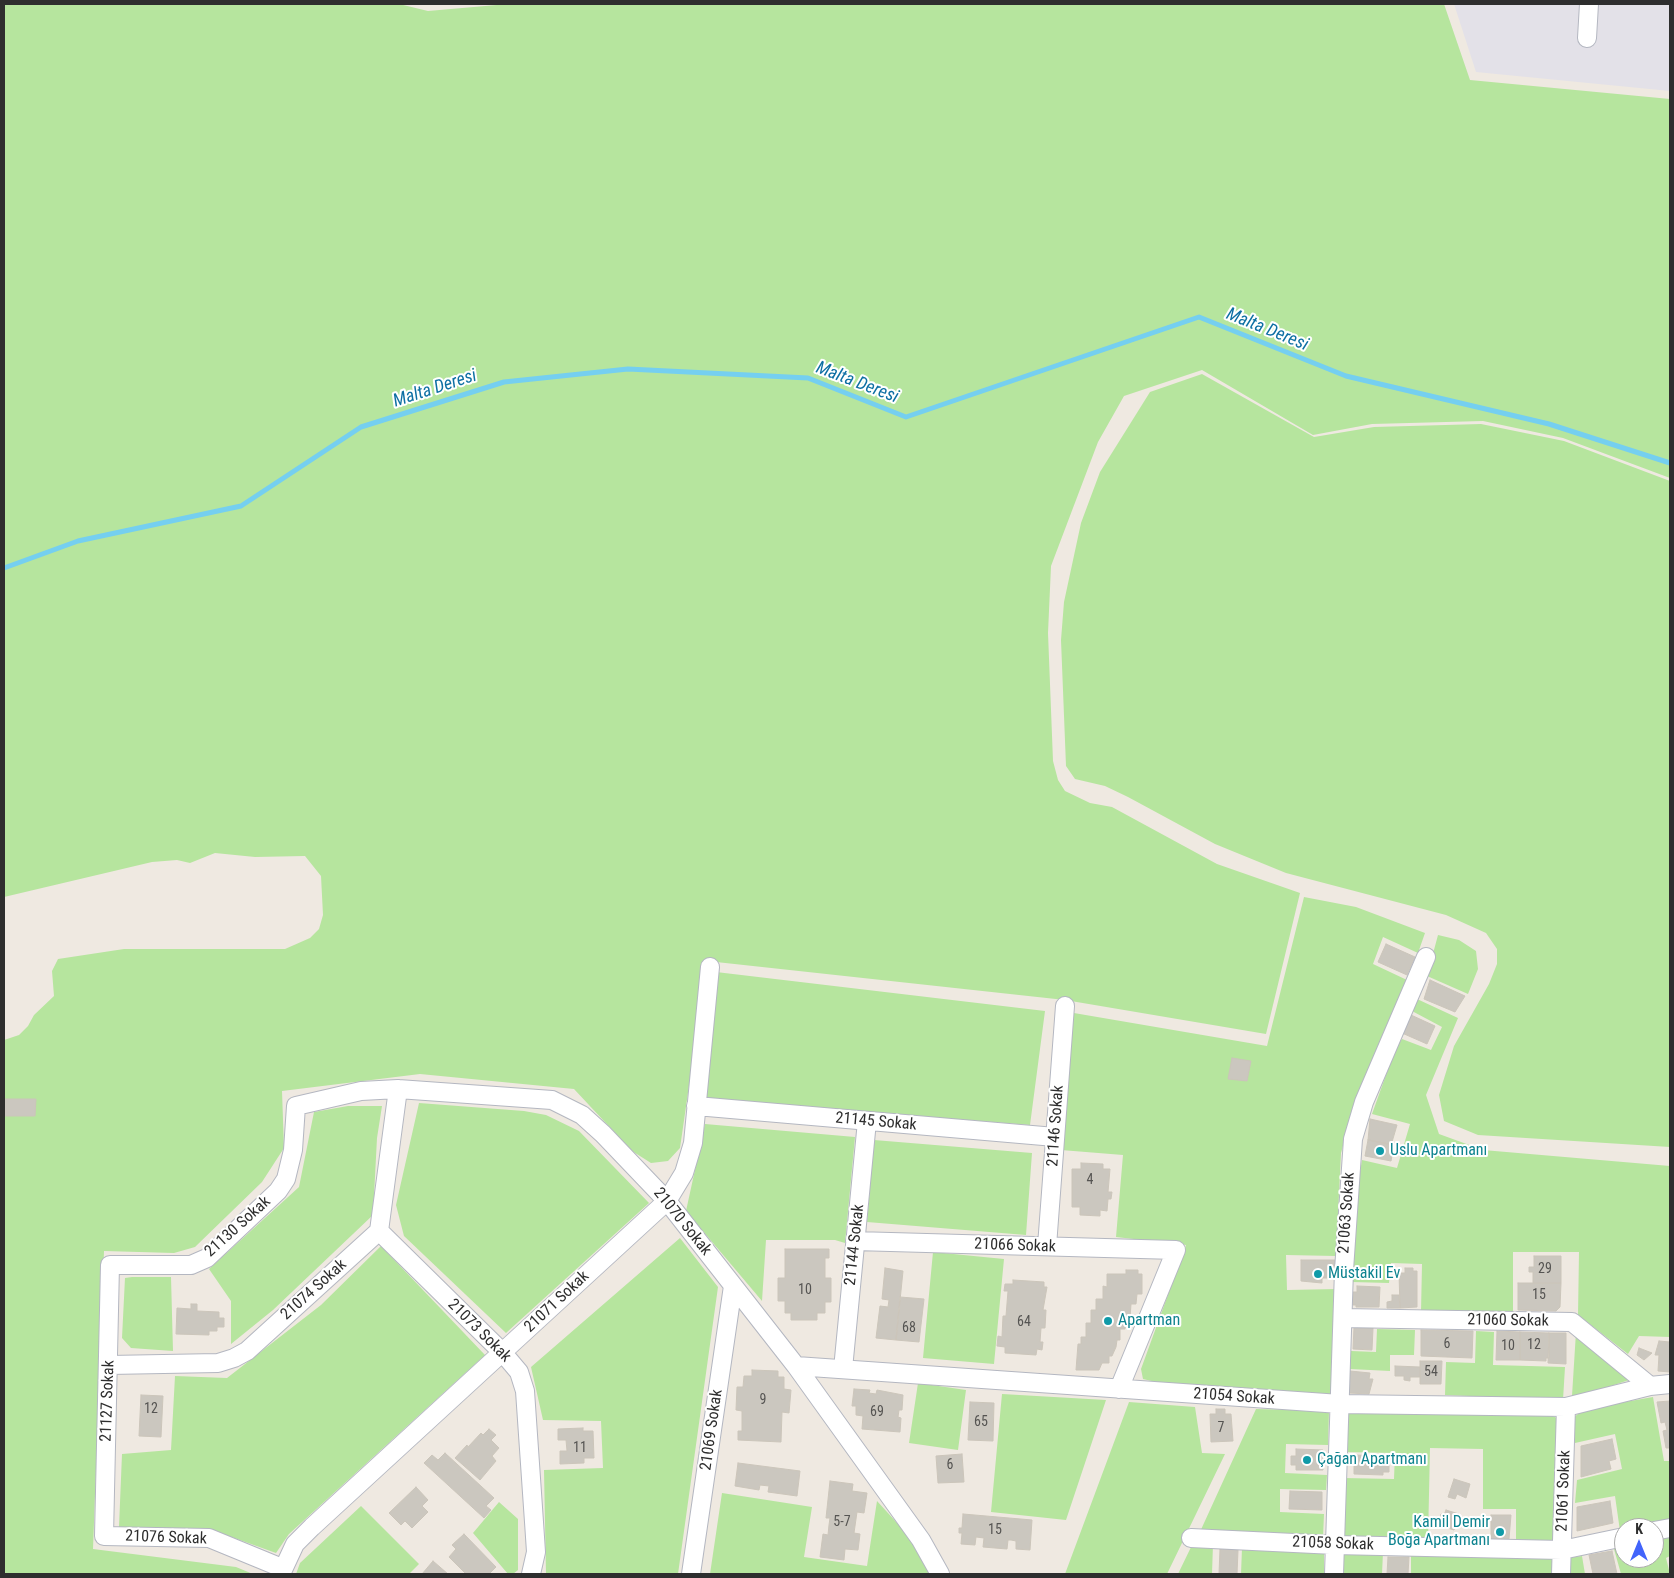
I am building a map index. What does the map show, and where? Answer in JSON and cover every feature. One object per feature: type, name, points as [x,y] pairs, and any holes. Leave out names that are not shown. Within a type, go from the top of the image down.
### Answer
[{"type":"street","points":[[1587,38],[1589,4]]},
{"type":"street","name":"21063 Sokak","points":[[1334,1574],[1344,1318],[1344,1270],[1352,1139],[1364,1102],[1426,957]]},
{"type":"street","name":"21071 Sokak","points":[[282,1571],[295,1544],[312,1527],[667,1201],[684,1173],[692,1143],[710,967]]},
{"type":"street","name":"21146 Sokak","points":[[1047,1246],[1064,1006]]},
{"type":"street","points":[[379,1231],[398,1089]]},
{"type":"street","name":"21070 Sokak","points":[[296,1106],[361,1091],[398,1089],[552,1100],[582,1115],[603,1134],[667,1201],[796,1366],[921,1540],[940,1574]]},
{"type":"street","name":"21130 Sokak","points":[[110,1265],[191,1265],[207,1258],[220,1247],[278,1191],[286,1179],[293,1150],[296,1106]]},
{"type":"street","name":"21145 Sokak","points":[[696,1106],[1055,1137]]},
{"type":"street","name":"21144 Sokak","points":[[843,1369],[867,1121]]},
{"type":"street","name":"21073 Sokak","points":[[379,1231],[519,1372],[525,1391],[536,1552],[531,1574]]},
{"type":"street","name":"21074 Sokak","points":[[109,1364],[218,1363],[234,1358],[247,1351],[379,1231]]},
{"type":"street","name":"21066 Sokak","points":[[855,1241],[1176,1250],[1119,1389]]},
{"type":"street","name":"21127 Sokak","points":[[104,1536],[110,1265]]},
{"type":"street","name":"21069 Sokak","points":[[691,1574],[733,1286]]},
{"type":"street","name":"21060 Sokak","points":[[1344,1318],[1572,1322],[1650,1386]]},
{"type":"street","name":"21054 Sokak","points":[[796,1366],[1340,1404],[1566,1407],[1650,1386],[1670,1384]]},
{"type":"street","name":"21061 Sokak","points":[[1561,1574],[1566,1407]]},
{"type":"street","name":"21076 Sokak","points":[[104,1536],[209,1538],[282,1571]]},
{"type":"street","name":"21058 Sokak","points":[[1191,1538],[1335,1545],[1562,1550],[1614,1539]]},
{"type":"shaded area","points":[[1454,4],[1670,4],[1670,91],[1476,72]]},
{"type":"green space","points":[[4,4],[399,4],[428,11],[508,4],[1444,4],[1470,80],[1670,99],[1670,478],[1563,438],[1483,421],[1372,424],[1313,435],[1202,370],[1124,396],[1098,442],[1051,566],[1048,633],[1053,761],[1058,780],[1065,791],[1090,803],[1112,807],[1217,864],[1300,893],[1266,1034],[1065,1000],[707,961],[680,1148],[668,1161],[651,1163],[632,1151],[574,1089],[420,1074],[282,1091],[284,1148],[262,1182],[195,1247],[174,1253],[104,1251],[93,1549],[236,1567],[253,1574],[4,1574],[4,1040],[19,1035],[28,1026],[34,1015],[54,996],[52,971],[58,959],[124,949],[285,949],[310,938],[319,929],[323,915],[321,876],[305,856],[255,857],[215,853],[190,863],[177,860],[152,862],[4,897]]},
{"type":"green space","points":[[1202,374],[1314,437],[1374,427],[1481,424],[1564,441],[1670,481],[1670,1147],[1478,1135],[1444,1121],[1439,1095],[1454,1046],[1489,984],[1497,964],[1497,949],[1486,933],[1446,915],[1286,873],[1215,844],[1105,786],[1075,779],[1066,766],[1061,640],[1064,602],[1081,523],[1100,472],[1150,392]]},
{"type":"green space","points":[[1304,897],[1356,907],[1425,933],[1418,953],[1383,937],[1373,964],[1407,980],[1353,1110],[1341,1153],[1336,1256],[1286,1255],[1287,1290],[1337,1289],[1331,1396],[1209,1389],[1194,1385],[1160,1383],[1143,1379],[1141,1369],[1186,1245],[1116,1237],[1123,1155],[1061,1150],[1068,1012],[1267,1046]]},
{"type":"green space","points":[[1438,935],[1459,940],[1476,951],[1478,969],[1468,994],[1427,976]]},
{"type":"green space","points":[[716,972],[1045,1011],[1030,1125],[703,1099]]},
{"type":"green space","points":[[1417,999],[1458,1018],[1426,1095],[1439,1134],[1483,1150],[1670,1166],[1670,1337],[1639,1336],[1628,1354],[1578,1315],[1579,1252],[1513,1252],[1513,1313],[1421,1312],[1422,1264],[1391,1263],[1389,1283],[1352,1282],[1354,1207],[1362,1160],[1397,1168],[1410,1124],[1372,1114],[1396,1047],[1402,1039],[1431,1050],[1442,1027],[1412,1011]]},
{"type":"green space","points":[[419,1103],[524,1111],[546,1115],[579,1131],[649,1203],[506,1333],[404,1236],[396,1205]]},
{"type":"green space","points":[[348,1106],[382,1106],[377,1138],[373,1215],[273,1310],[231,1344],[231,1301],[209,1269],[299,1187],[314,1112]]},
{"type":"green space","points":[[705,1124],[855,1137],[845,1243],[835,1240],[766,1240],[762,1301],[686,1211]]},
{"type":"green space","points":[[874,1140],[1032,1153],[1026,1235],[867,1222]]},
{"type":"green space","points":[[680,1238],[718,1287],[678,1574],[546,1574],[544,1470],[603,1468],[601,1421],[543,1420],[531,1367]]},
{"type":"green space","points":[[381,1246],[485,1355],[289,1534],[276,1553],[212,1530],[119,1527],[122,1454],[171,1450],[175,1376],[227,1378],[321,1305]]},
{"type":"green space","points":[[933,1252],[1004,1259],[994,1364],[923,1358]]},
{"type":"green space","points":[[171,1277],[173,1351],[131,1348],[122,1338],[125,1278]]},
{"type":"green space","points":[[1377,1329],[1415,1330],[1414,1355],[1390,1355],[1390,1371],[1350,1369],[1351,1351],[1376,1352]]},
{"type":"green space","points":[[1476,1331],[1494,1332],[1493,1365],[1565,1367],[1563,1400],[1445,1395],[1446,1362],[1475,1363]]},
{"type":"green space","points":[[1576,1332],[1632,1379],[1599,1390],[1572,1396]]},
{"type":"green space","points":[[918,1383],[966,1390],[958,1450],[909,1443]]},
{"type":"green space","points":[[1002,1394],[1106,1400],[1066,1520],[991,1512]]},
{"type":"green space","points":[[1653,1397],[1664,1461],[1670,1461],[1670,1519],[1618,1518],[1615,1496],[1575,1503],[1577,1480],[1622,1469],[1615,1434],[1575,1443],[1574,1417],[1585,1409]]},
{"type":"green space","points":[[1129,1402],[1195,1407],[1202,1453],[1225,1454],[1167,1574],[1065,1574]]},
{"type":"green space","points":[[1256,1409],[1329,1411],[1328,1445],[1286,1444],[1285,1473],[1327,1475],[1326,1490],[1280,1489],[1280,1512],[1324,1514],[1323,1538],[1199,1534]]},
{"type":"green space","points":[[1344,1411],[1547,1414],[1555,1417],[1561,1422],[1559,1543],[1516,1543],[1516,1509],[1483,1509],[1483,1449],[1430,1448],[1428,1540],[1342,1539],[1343,1478],[1394,1479],[1395,1453],[1343,1452]]},
{"type":"green space","points":[[722,1493],[812,1507],[804,1557],[867,1566],[877,1501],[908,1535],[930,1574],[710,1574]]},
{"type":"green space","points":[[499,1502],[518,1519],[518,1570],[513,1574],[508,1574],[473,1533]]},
{"type":"green space","points":[[361,1506],[419,1564],[409,1574],[296,1574],[300,1563]]},
{"type":"green space","points":[[1670,1534],[1670,1556],[1666,1558],[1670,1574],[1621,1574],[1619,1568],[1664,1568],[1664,1536]]},
{"type":"green space","points":[[1193,1543],[1213,1544],[1212,1574],[1178,1574]]},
{"type":"green space","points":[[1242,1548],[1324,1550],[1324,1574],[1241,1574]]},
{"type":"green space","points":[[1340,1551],[1383,1552],[1382,1574],[1339,1574]]},
{"type":"green space","points":[[1411,1555],[1553,1557],[1553,1574],[1411,1574]]},
{"type":"green space","points":[[1582,1556],[1585,1574],[1567,1574],[1568,1558]]},
{"type":"building","points":[[1386,944],[1415,957],[1407,975],[1378,962]]},
{"type":"building","points":[[1430,980],[1465,996],[1455,1012],[1424,999]]},
{"type":"building","points":[[1411,1015],[1435,1026],[1427,1044],[1402,1033]]},
{"type":"building","points":[[1232,1058],[1251,1061],[1247,1081],[1228,1079]]},
{"type":"building","points":[[4,1099],[36,1099],[35,1116],[4,1116]]},
{"type":"building","points":[[1370,1119],[1397,1125],[1392,1142],[1395,1143],[1394,1145],[1368,1140]]},
{"type":"building","name":"Uslu Apartmanı","points":[[1368,1140],[1394,1145],[1391,1161],[1365,1156]]},
{"type":"building","points":[[1081,1163],[1103,1164],[1103,1169],[1110,1169],[1108,1192],[1112,1192],[1111,1199],[1108,1199],[1107,1211],[1100,1210],[1100,1216],[1080,1215],[1080,1207],[1072,1207],[1072,1169],[1081,1169]]},
{"type":"building","points":[[785,1249],[829,1249],[829,1258],[825,1258],[825,1278],[831,1278],[831,1302],[825,1302],[825,1313],[817,1313],[817,1320],[791,1320],[791,1313],[785,1313],[785,1301],[778,1301],[778,1278],[785,1278]]},
{"type":"building","points":[[1534,1256],[1561,1256],[1561,1283],[1533,1283],[1533,1272],[1529,1272],[1529,1267],[1534,1267]]},
{"type":"building","name":"Müstakil Ev","points":[[1301,1260],[1335,1260],[1336,1278],[1322,1278],[1322,1283],[1301,1281]]},
{"type":"building","points":[[885,1268],[903,1271],[896,1340],[876,1338],[880,1306],[888,1307],[889,1300],[882,1299]]},
{"type":"building","points":[[1405,1268],[1413,1268],[1413,1271],[1417,1271],[1417,1307],[1400,1308],[1399,1273],[1405,1273]]},
{"type":"building","name":"Apartman","points":[[1126,1270],[1138,1270],[1138,1274],[1142,1274],[1142,1294],[1137,1294],[1136,1304],[1131,1304],[1130,1318],[1126,1318],[1125,1329],[1120,1329],[1120,1340],[1117,1340],[1112,1356],[1109,1356],[1109,1363],[1102,1363],[1099,1370],[1076,1370],[1078,1344],[1081,1344],[1081,1337],[1086,1337],[1086,1323],[1091,1323],[1091,1310],[1096,1310],[1096,1299],[1103,1299],[1103,1286],[1107,1287],[1107,1274],[1126,1274]]},
{"type":"building","points":[[1013,1280],[1044,1282],[1044,1287],[1047,1287],[1043,1310],[1046,1310],[1045,1328],[1041,1328],[1040,1342],[1043,1342],[1042,1350],[1037,1349],[1036,1355],[1005,1353],[1005,1347],[997,1346],[998,1336],[1002,1337],[1003,1316],[1006,1316],[1008,1291],[1004,1291],[1005,1284],[1013,1284]]},
{"type":"building","points":[[1518,1283],[1561,1283],[1560,1307],[1556,1311],[1518,1310]]},
{"type":"building","points":[[1357,1286],[1380,1287],[1379,1307],[1356,1307],[1356,1305],[1353,1305],[1353,1292],[1357,1292]]},
{"type":"building","name":"Müstakil Ev","points":[[1392,1295],[1399,1295],[1400,1308],[1387,1308],[1387,1302],[1392,1301]]},
{"type":"building","points":[[900,1297],[924,1299],[919,1342],[896,1340]]},
{"type":"building","points":[[191,1304],[197,1304],[197,1311],[219,1312],[219,1318],[224,1318],[224,1327],[217,1327],[217,1331],[209,1331],[209,1335],[176,1334],[177,1308],[191,1309]]},
{"type":"building","name":"Müstakil Ev","points":[[1354,1327],[1373,1328],[1372,1350],[1353,1349]]},
{"type":"building","points":[[1421,1330],[1473,1331],[1472,1358],[1421,1356]]},
{"type":"building","points":[[1497,1331],[1520,1332],[1520,1360],[1496,1360]]},
{"type":"building","points":[[1520,1332],[1549,1333],[1549,1358],[1546,1358],[1546,1361],[1520,1360]]},
{"type":"building","points":[[1549,1333],[1566,1333],[1566,1364],[1548,1363]]},
{"type":"building","points":[[1659,1341],[1670,1342],[1670,1372],[1658,1371],[1659,1355],[1655,1355]]},
{"type":"building","points":[[1639,1348],[1652,1353],[1644,1360],[1637,1355]]},
{"type":"building","points":[[1420,1361],[1442,1361],[1441,1384],[1420,1384]]},
{"type":"building","points":[[1395,1366],[1420,1367],[1420,1377],[1410,1377],[1410,1381],[1404,1380],[1404,1376],[1395,1376]]},
{"type":"building","points":[[752,1370],[778,1371],[778,1377],[784,1377],[784,1389],[791,1390],[789,1413],[782,1412],[781,1442],[738,1440],[738,1431],[742,1431],[742,1411],[736,1410],[737,1387],[743,1387],[744,1376],[752,1376]]},
{"type":"building","points":[[1350,1371],[1370,1373],[1369,1379],[1373,1379],[1369,1394],[1349,1393]]},
{"type":"building","points":[[854,1389],[870,1390],[869,1393],[876,1394],[877,1390],[903,1395],[902,1410],[899,1410],[898,1417],[901,1418],[900,1432],[862,1429],[863,1416],[856,1415],[856,1406],[852,1406]]},
{"type":"building","points":[[141,1395],[163,1396],[161,1437],[139,1436]]},
{"type":"building","points":[[1670,1401],[1670,1448],[1666,1448],[1663,1431],[1667,1430],[1665,1422],[1661,1423],[1657,1402]]},
{"type":"building","points":[[970,1402],[994,1403],[993,1441],[968,1440]]},
{"type":"building","points":[[1216,1409],[1225,1409],[1225,1414],[1231,1414],[1233,1441],[1211,1442],[1210,1414],[1216,1414]]},
{"type":"building","points":[[583,1428],[583,1431],[593,1431],[594,1458],[584,1458],[584,1463],[560,1464],[560,1451],[567,1451],[566,1440],[558,1440],[558,1429]]},
{"type":"building","points":[[489,1429],[496,1435],[491,1440],[499,1448],[492,1456],[496,1461],[480,1480],[455,1458],[481,1433],[483,1435]]},
{"type":"building","points":[[1612,1439],[1616,1459],[1609,1461],[1611,1469],[1581,1477],[1581,1446]]},
{"type":"building","name":"Çağan Apartmanı","points":[[1296,1449],[1323,1450],[1323,1470],[1296,1470],[1296,1465],[1291,1465],[1291,1456],[1296,1456]]},
{"type":"building","points":[[445,1453],[494,1498],[486,1506],[491,1510],[484,1518],[424,1463],[432,1455],[438,1460]]},
{"type":"building","points":[[962,1454],[964,1482],[938,1483],[936,1456]]},
{"type":"building","points":[[1354,1455],[1384,1456],[1384,1459],[1389,1459],[1389,1472],[1383,1472],[1383,1475],[1354,1474]]},
{"type":"building","points":[[738,1463],[800,1471],[797,1496],[768,1492],[769,1486],[760,1485],[759,1490],[735,1486]]},
{"type":"building","points":[[1454,1479],[1470,1484],[1466,1498],[1457,1494],[1455,1499],[1448,1497]]},
{"type":"building","points":[[830,1481],[853,1484],[852,1491],[867,1493],[864,1513],[857,1512],[854,1533],[860,1534],[858,1550],[845,1549],[844,1560],[820,1557],[823,1534],[828,1535],[830,1518],[826,1518]]},
{"type":"building","points":[[416,1487],[428,1500],[422,1506],[428,1512],[412,1528],[405,1521],[401,1525],[389,1513]]},
{"type":"building","points":[[1290,1491],[1322,1492],[1322,1510],[1289,1509]]},
{"type":"building","points":[[1610,1501],[1613,1523],[1577,1531],[1577,1507]]},
{"type":"building","points":[[1446,1510],[1459,1514],[1454,1530],[1441,1526],[1442,1522],[1439,1521],[1441,1514],[1444,1515]]},
{"type":"building","points":[[963,1514],[1032,1520],[1030,1550],[1016,1549],[1016,1541],[1011,1540],[1008,1540],[1007,1549],[983,1547],[984,1538],[976,1537],[975,1545],[961,1544],[962,1533],[959,1533],[959,1528],[962,1528]]},
{"type":"building","name":"Kamil Demir Boğa Apartmanı","points":[[1491,1515],[1511,1515],[1509,1539],[1491,1539]]},
{"type":"building","points":[[464,1534],[496,1567],[489,1574],[466,1574],[449,1557],[456,1549],[452,1545]]},
{"type":"building","points":[[1220,1549],[1238,1550],[1237,1574],[1219,1574]]},
{"type":"building","points":[[1612,1551],[1614,1568],[1616,1568],[1617,1574],[1593,1574],[1589,1555]]},
{"type":"building","points":[[1388,1557],[1409,1557],[1408,1574],[1387,1574]]},
{"type":"building","points":[[433,1561],[448,1574],[422,1574]]},
{"type":"waterway","name":"Malta Deresi","points":[[4,568],[78,541],[241,506],[361,427],[504,382],[628,369],[808,378],[906,417],[1199,317],[1346,376],[1549,424],[1670,463]]},
{"type":"place","name":"Uslu Apartmanı","points":[[1380,1151]]},
{"type":"place","name":"Müstakil Ev","points":[[1318,1274]]},
{"type":"place","name":"Apartman","points":[[1108,1321]]},
{"type":"place","name":"Çağan Apartmanı","points":[[1307,1460]]},
{"type":"place","name":"Kamil Demir Boğa Apartmanı","points":[[1500,1532]]}]
